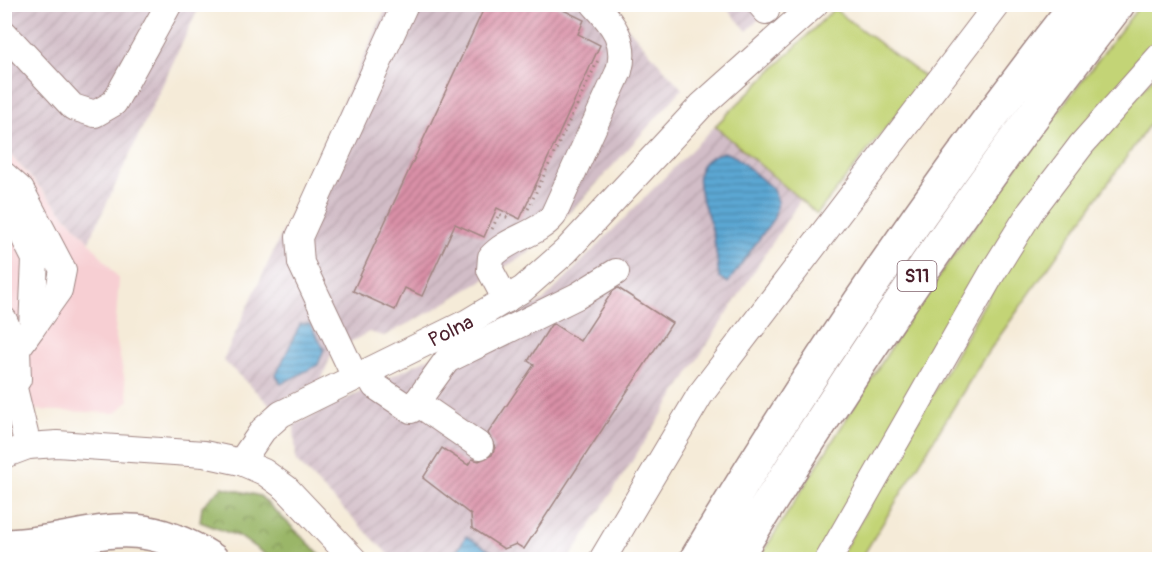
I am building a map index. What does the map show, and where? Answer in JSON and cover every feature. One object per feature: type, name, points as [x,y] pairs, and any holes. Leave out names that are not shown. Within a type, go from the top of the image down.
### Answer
[{"type":"highway","name":"S11","points":[[696,560],[769,440],[878,274],[997,109],[1077,4]]},
{"type":"highway","name":"S11","points":[[734,560],[880,329],[1014,140],[1118,4]]},
{"type":"highway","points":[[4,546],[102,530],[143,531],[177,541],[212,560]]},
{"type":"highway","points":[[60,560],[108,552],[136,553],[165,560]]},
{"type":"street","points":[[4,33],[73,107],[95,114],[114,103],[169,4]]},
{"type":"street","points":[[405,4],[299,237],[301,263],[361,374],[411,410],[441,365],[454,356],[577,296],[616,272]]},
{"type":"street","points":[[506,300],[490,270],[491,257],[508,244],[541,227],[553,216],[619,71],[623,51],[622,41],[594,4]]},
{"type":"street","name":"Polna","points":[[241,462],[263,430],[281,414],[468,322],[536,279],[566,251],[712,95],[815,4]]},
{"type":"street","points":[[602,560],[676,433],[714,376],[998,4]]},
{"type":"street","points":[[828,560],[991,275],[1031,211],[1082,144],[1160,56]]},
{"type":"street","points":[[4,175],[21,190],[63,270],[59,290],[16,349]]},
{"type":"street","points":[[4,197],[35,259],[32,328]]},
{"type":"street","points":[[4,320],[16,349],[18,379],[9,384],[28,446]]},
{"type":"street","points":[[416,402],[480,446]]},
{"type":"street","points":[[4,455],[28,446],[57,444],[186,452],[241,462],[264,472],[286,488],[354,560]]},
{"type":"shaded area","points":[[5,5],[200,5],[89,241],[5,149]]},
{"type":"shaded area","points":[[388,5],[608,5],[682,89],[582,200],[528,253],[430,312],[384,336],[369,332],[341,347],[332,353],[321,381],[271,406],[223,360]]},
{"type":"shaded area","points":[[724,5],[773,5],[747,31]]},
{"type":"shaded area","points":[[715,126],[800,200],[569,559],[393,559],[296,461],[294,425],[543,301]]},
{"type":"shaded area","points":[[4,149],[89,241],[119,279],[115,333],[129,400],[116,413],[5,409]]},
{"type":"green space","points":[[1140,5],[1159,5],[1159,42],[1100,108],[816,559],[758,560],[914,311],[1020,162]]},
{"type":"green space","points":[[834,9],[926,78],[817,214],[715,126]]},
{"type":"green space","points":[[1159,70],[1159,111],[982,361],[861,559],[838,560],[1010,259],[1049,202]]},
{"type":"green space","points":[[222,487],[260,496],[325,559],[272,559],[240,537],[200,522],[202,506]]},
{"type":"water","points":[[724,152],[736,157],[772,188],[778,201],[774,218],[728,283],[719,277],[713,236],[699,185],[702,165],[710,157]]},
{"type":"water","points":[[300,324],[310,324],[324,349],[318,365],[281,384],[276,375]]},
{"type":"water","points":[[466,536],[504,559],[452,559]]},
{"type":"building","points":[[486,4],[551,4],[584,20],[578,34],[600,45],[520,219],[497,208],[484,237],[455,224],[422,296],[405,288],[395,310],[353,291]]},
{"type":"building","points":[[618,288],[672,323],[524,549],[516,544],[504,549],[472,528],[471,515],[423,478],[442,448],[468,465],[472,459],[479,461],[492,455],[495,447],[488,433],[534,365],[528,361],[551,325],[554,324],[580,341],[612,292]]}]
